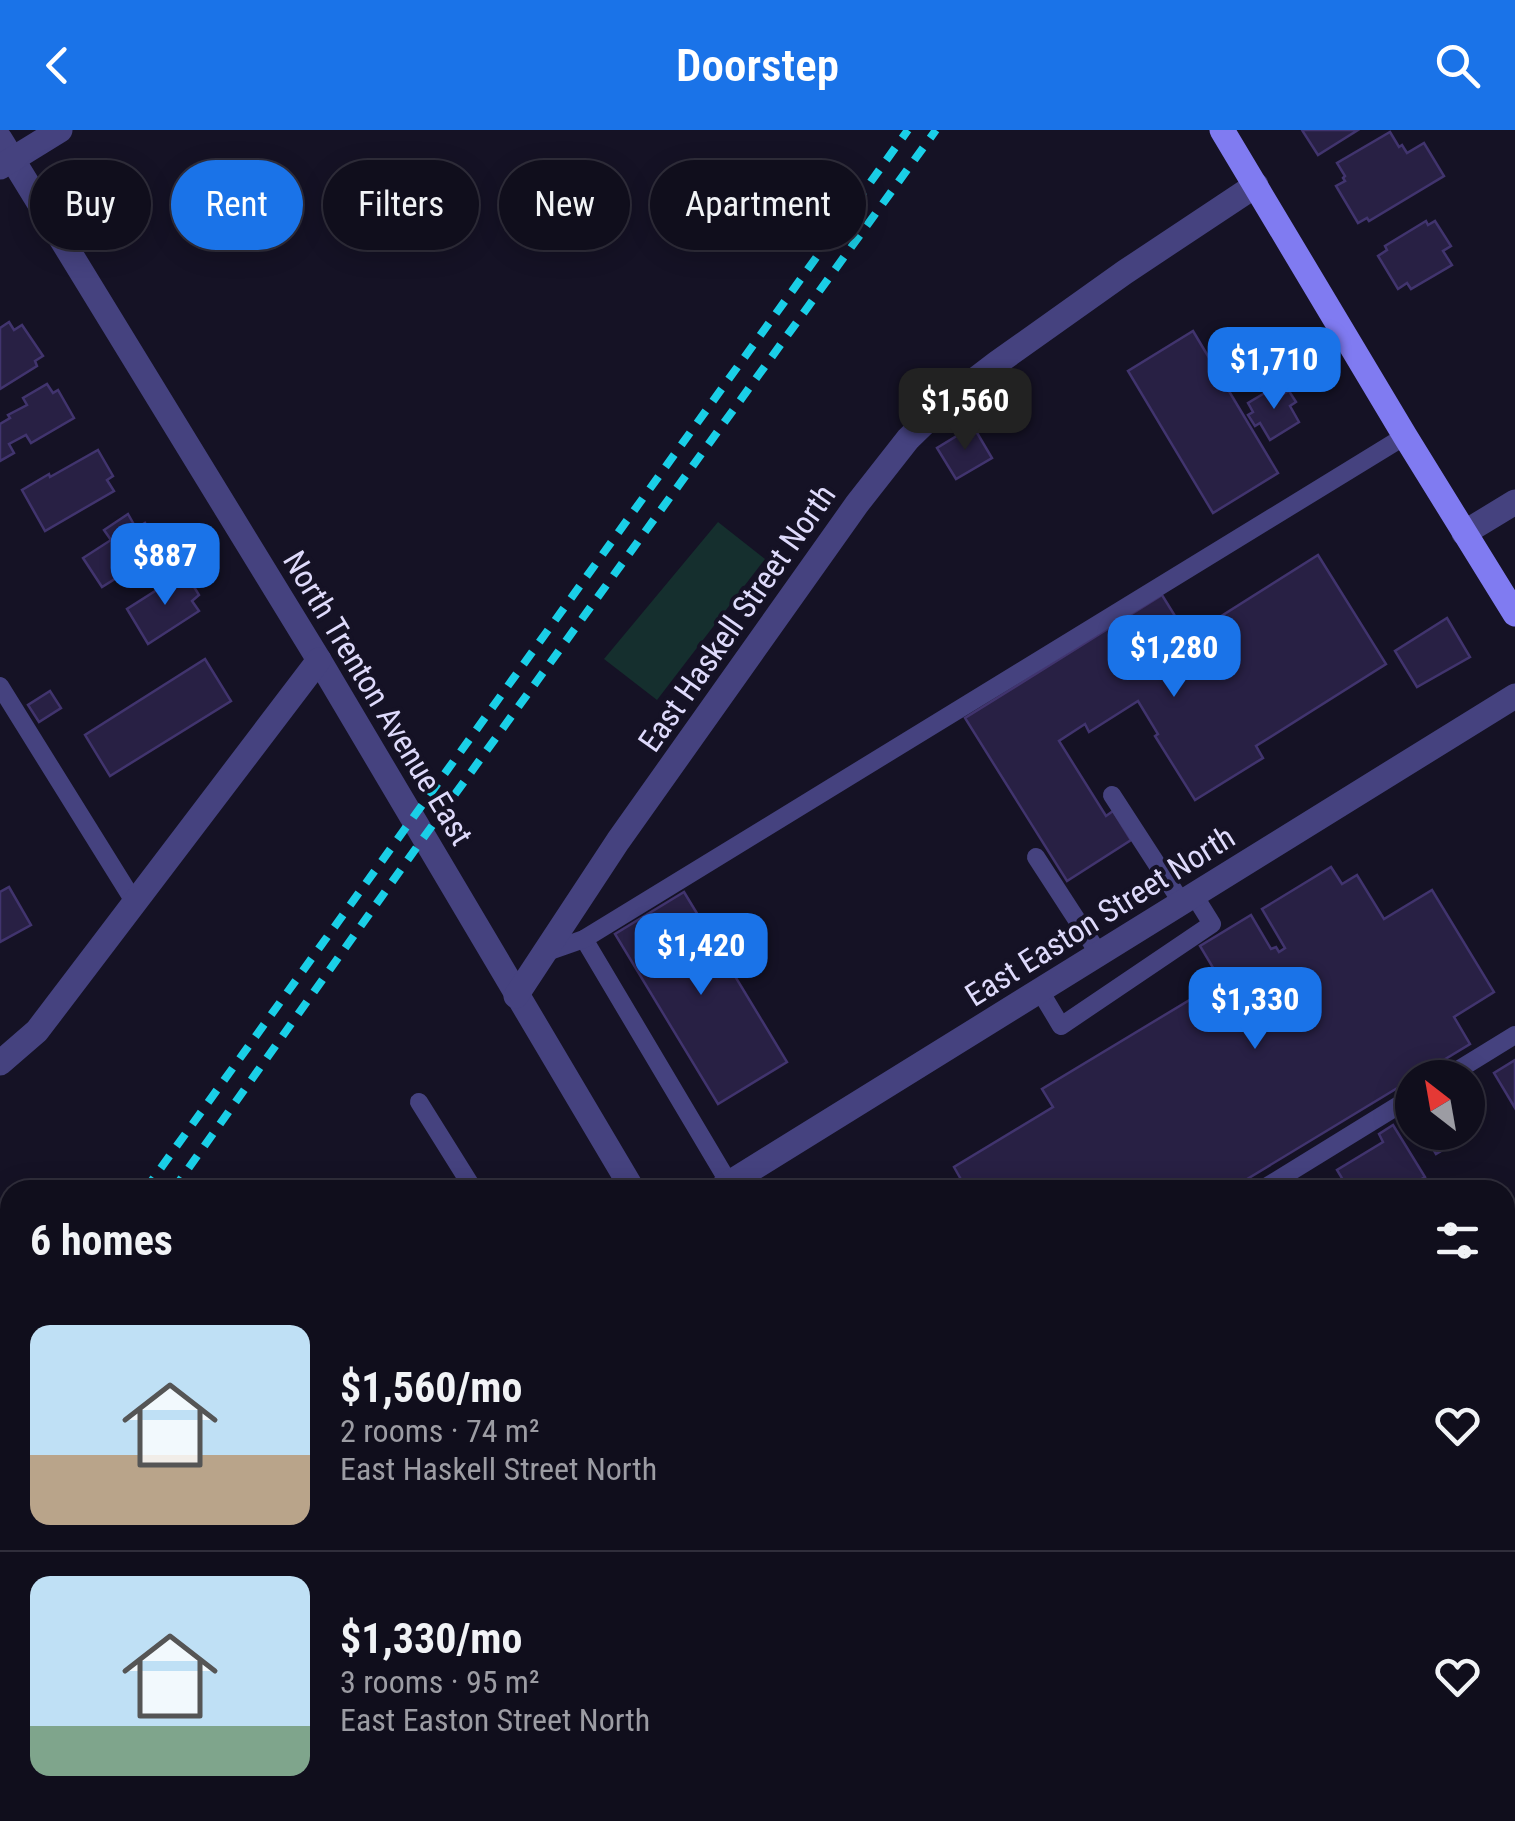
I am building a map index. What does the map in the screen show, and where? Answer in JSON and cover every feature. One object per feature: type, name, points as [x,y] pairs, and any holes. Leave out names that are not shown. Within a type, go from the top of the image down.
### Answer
[{"type":"main road","points":[[1222,130],[1515,614]]},
{"type":"street","points":[[4,155],[60,130]]},
{"type":"street","name":"North Trenton Avenue East","points":[[4,155],[318,660],[627,1180]]},
{"type":"street","name":"East Haskell Street North","points":[[516,996],[618,841],[834,536],[908,439],[946,402],[997,363],[1256,186]]},
{"type":"street","points":[[1464,533],[1515,502]]},
{"type":"street","points":[[0,1063],[37,1031],[318,660]]},
{"type":"street","name":"East Easton Street North","points":[[735,1180],[1515,696]]},
{"type":"lane","points":[[543,953],[584,939],[1405,436]]},
{"type":"lane","points":[[0,686],[135,903]]},
{"type":"lane","points":[[1040,991],[1061,1026],[1212,924],[1188,899],[1112,795]]},
{"type":"lane","points":[[1036,857],[1099,954]]},
{"type":"lane","points":[[584,939],[720,1180]]},
{"type":"lane","points":[[1474,1060],[1515,1035]]},
{"type":"lane","points":[[419,1102],[468,1180]]},
{"type":"lane","points":[[1277,1180],[1395,1108]]},
{"type":"green space","points":[[718,522],[765,559],[657,700],[604,659]]},
{"type":"building","points":[[1302,130],[1358,130],[1318,155]]},
{"type":"building","points":[[1390,132],[1407,153],[1424,143],[1444,176],[1369,221],[1367,218],[1358,223],[1336,186],[1345,181],[1337,163]]},
{"type":"building","points":[[1426,221],[1428,225],[1435,221],[1451,246],[1443,251],[1452,265],[1411,289],[1407,283],[1398,289],[1378,256],[1387,250],[1385,246]]},
{"type":"building","points":[[9,322],[14,330],[22,325],[43,356],[35,361],[37,366],[0,389],[0,328]]},
{"type":"building","points":[[1193,331],[1278,473],[1213,513],[1128,371]]},
{"type":"building","points":[[47,384],[53,393],[58,390],[74,418],[31,443],[26,435],[9,444],[14,453],[0,461],[0,424],[27,405],[23,398]]},
{"type":"building","points":[[1278,385],[1283,394],[1289,391],[1296,402],[1290,406],[1299,422],[1270,440],[1260,423],[1255,426],[1248,415],[1253,412],[1248,403]]},
{"type":"building","points":[[973,426],[992,458],[956,479],[937,448]]},
{"type":"building","points":[[98,450],[113,476],[107,480],[114,491],[45,531],[22,490]]},
{"type":"building","points":[[128,514],[136,528],[145,523],[158,543],[149,549],[153,555],[102,587],[83,558],[111,540],[104,530]]},
{"type":"building","points":[[1318,555],[1386,664],[1256,746],[1263,758],[1195,800],[1138,701],[1089,732],[1085,724],[1059,741],[1106,816],[1113,811],[1131,840],[1067,881],[965,718],[1162,595],[1188,637]]},
{"type":"building","points":[[185,572],[199,595],[192,601],[199,611],[148,644],[127,609]]},
{"type":"building","points":[[1447,618],[1470,657],[1417,687],[1395,651]]},
{"type":"building","points":[[205,659],[231,701],[110,776],[85,735]]},
{"type":"building","points":[[50,691],[61,708],[39,722],[28,705]]},
{"type":"building","points":[[1331,867],[1342,884],[1357,875],[1384,919],[1432,890],[1494,992],[1454,1017],[1470,1044],[1444,1060],[1395,1060],[1395,1089],[1246,1180],[961,1180],[954,1167],[1053,1107],[1042,1089],[1221,981],[1200,946],[1251,915],[1271,949],[1276,947],[1279,952],[1285,948],[1262,909]]},
{"type":"building","points":[[9,887],[31,925],[0,942],[0,892]]},
{"type":"building","points":[[684,892],[787,1062],[718,1104],[615,934]]},
{"type":"building","points":[[1515,1060],[1515,1108],[1494,1073]]},
{"type":"building","points":[[1393,1125],[1395,1150],[1408,1150],[1425,1177],[1343,1180],[1337,1170],[1383,1142],[1379,1134]]},
{"type":"railway","points":[[152,1180],[908,130]]},
{"type":"railway","points":[[180,1180],[936,130]]}]
